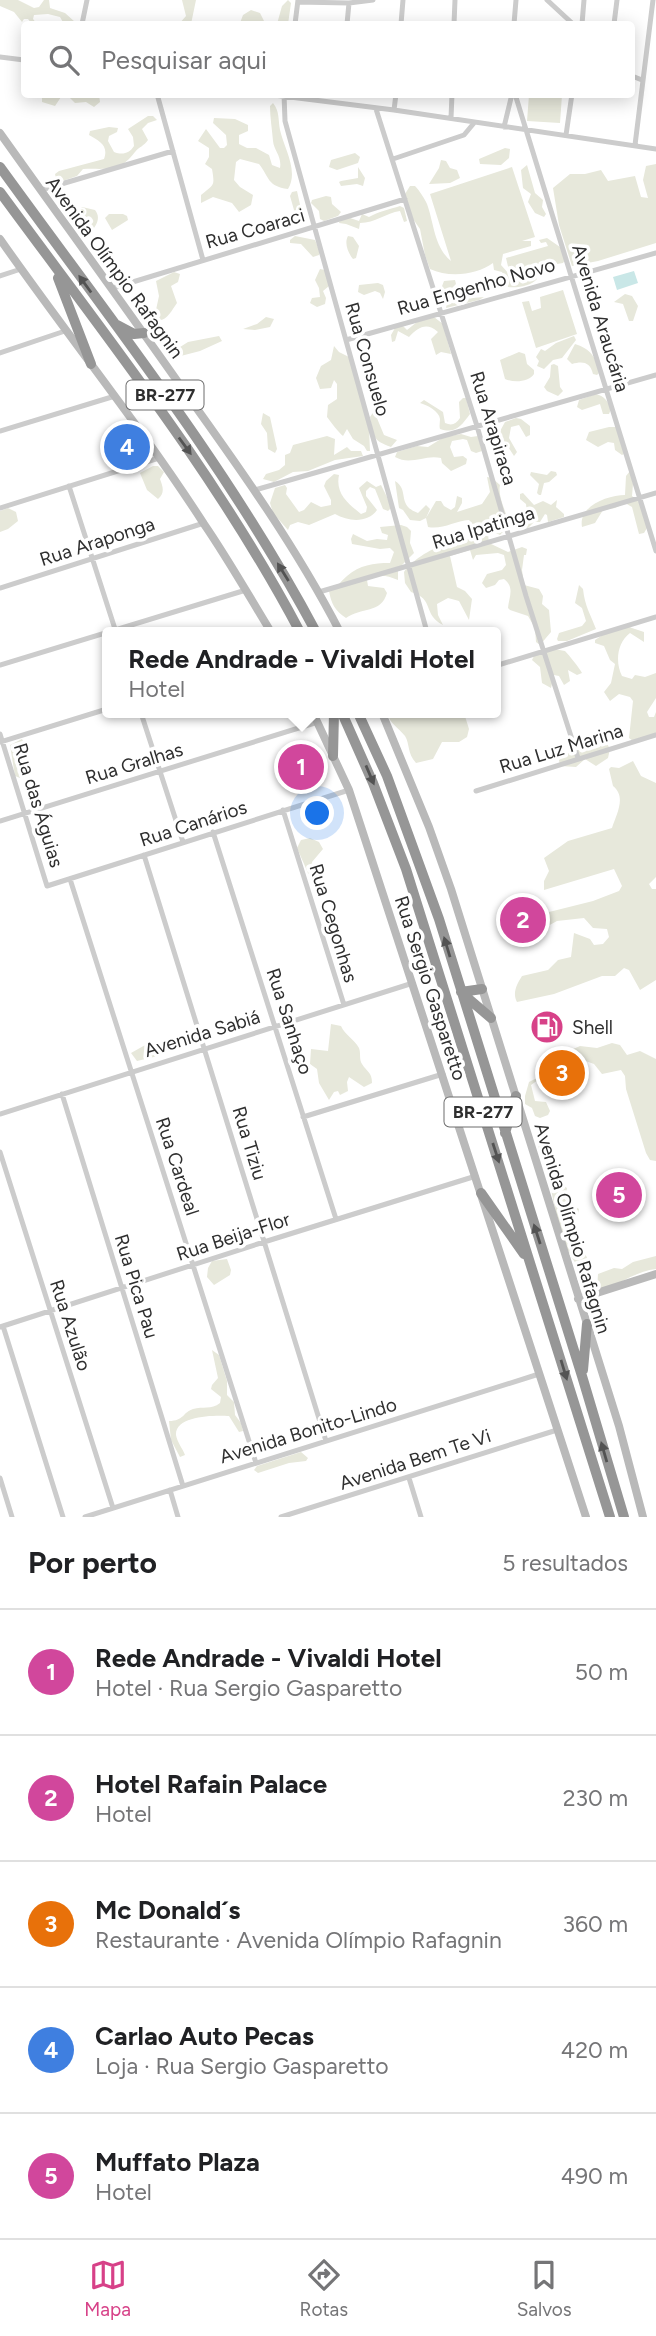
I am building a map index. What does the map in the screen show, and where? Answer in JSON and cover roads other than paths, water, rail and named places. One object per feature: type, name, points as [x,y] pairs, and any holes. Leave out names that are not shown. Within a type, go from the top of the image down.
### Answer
[{"type":"highway","name":"BR-277","points":[[0,167],[233,492],[313,627]]},
{"type":"highway","name":"BR-277","points":[[0,192],[210,481],[297,627]]},
{"type":"highway","points":[[50,259],[91,364]]},
{"type":"highway","points":[[111,321],[134,334],[144,333]]},
{"type":"highway","points":[[333,756],[334,718]]},
{"type":"highway","name":"BR-277","points":[[344,718],[406,869],[610,1517]]},
{"type":"highway","name":"BR-277","points":[[361,718],[370,734],[409,833],[582,1376],[624,1517]]},
{"type":"highway","points":[[461,992],[482,989]]},
{"type":"highway","points":[[461,992],[491,1018]]},
{"type":"highway","points":[[505,1133],[516,1096]]},
{"type":"highway","points":[[481,1193],[531,1264]]},
{"type":"highway","points":[[582,1376],[587,1324]]},
{"type":"street","points":[[83,21],[87,0]]},
{"type":"street","points":[[295,21],[298,1],[349,3],[372,0]]},
{"type":"street","points":[[401,21],[403,0]]},
{"type":"street","points":[[454,21],[455,0]]},
{"type":"street","points":[[514,21],[516,0]]},
{"type":"street","points":[[547,0],[570,21]]},
{"type":"street","points":[[582,21],[584,0]]},
{"type":"street","points":[[614,21],[617,0]]},
{"type":"street","points":[[635,145],[653,0]]},
{"type":"street","points":[[347,21],[349,3]]},
{"type":"street","points":[[0,57],[21,60]]},
{"type":"street","points":[[635,77],[642,80]]},
{"type":"street","points":[[158,98],[203,260]]},
{"type":"street","name":"Rua Consuelo","points":[[284,98],[285,121],[426,627]]},
{"type":"street","points":[[300,98],[656,149]]},
{"type":"street","points":[[339,103],[340,98]]},
{"type":"street","points":[[394,110],[396,98]]},
{"type":"street","points":[[451,118],[452,98]]},
{"type":"street","points":[[504,128],[513,98]]},
{"type":"street","name":"Avenida Araucária","points":[[515,98],[656,551]]},
{"type":"street","points":[[566,135],[571,98]]},
{"type":"street","name":"Rua Arapiraca","points":[[376,109],[477,426],[578,758]]},
{"type":"street","points":[[393,159],[460,137],[468,133],[474,123]]},
{"type":"street","name":"Avenida Olímpio Rafagnin","points":[[0,133],[255,490],[297,553],[338,627]]},
{"type":"street","points":[[41,191],[173,152]]},
{"type":"street","name":"Rua Coaraci","points":[[113,288],[405,199]]},
{"type":"street","points":[[0,239],[204,523],[268,627]]},
{"type":"street","name":"Rua Engenho Novo","points":[[346,340],[656,253]]},
{"type":"street","points":[[0,276],[21,269]]},
{"type":"street","points":[[0,353],[65,331]]},
{"type":"street","points":[[255,490],[656,375]]},
{"type":"street","points":[[0,431],[115,396]]},
{"type":"street","points":[[0,509],[159,458]]},
{"type":"street","points":[[69,486],[114,627]]},
{"type":"street","name":"Rua Ipatinga","points":[[319,592],[656,493]]},
{"type":"street","name":"Rua Araponga","points":[[0,588],[204,523]]},
{"type":"street","points":[[128,627],[246,590]]},
{"type":"street","points":[[501,664],[656,617]]},
{"type":"street","points":[[0,665],[102,635]]},
{"type":"street","points":[[1,742],[102,711]]},
{"type":"street","points":[[143,718],[183,842]]},
{"type":"street","name":"Rua Sergio Gasparetto","points":[[316,718],[349,790],[586,1517]]},
{"type":"street","name":"Avenida Olímpio Rafagnin","points":[[384,718],[429,827],[482,989],[619,1426],[643,1517]]},
{"type":"street","name":"Rua Gralhas","points":[[0,821],[318,722]]},
{"type":"street","name":"Rua das Águias","points":[[0,734],[47,886]]},
{"type":"street","name":"Rua Luz Marina","points":[[476,791],[656,735]]},
{"type":"street","name":"Rua Canários","points":[[47,886],[349,790]]},
{"type":"street","name":"Rua Cegonhas","points":[[283,810],[344,1005]]},
{"type":"street","name":"Rua Sanhaço","points":[[213,832],[336,1219]]},
{"type":"street","name":"Rua Tiziu","points":[[144,855],[326,1441]]},
{"type":"street","name":"Rua Cardeal","points":[[71,879],[256,1463]]},
{"type":"street","name":"Avenida Sabiá","points":[[0,1114],[413,983]]},
{"type":"street","points":[[303,1117],[443,1074]]},
{"type":"street","name":"Rua Pica Pau","points":[[62,1094],[183,1486]]},
{"type":"street","name":"Rua Azulão","points":[[0,1152],[113,1508]]},
{"type":"street","name":"Rua Beija-Flor","points":[[1,1327],[264,1241],[476,1176]]},
{"type":"street","points":[[578,1299],[656,1273]]},
{"type":"street","points":[[1,1327],[63,1517]]},
{"type":"street","name":"Avenida Bonito-Lindo","points":[[85,1517],[539,1374]]},
{"type":"street","name":"Avenida Bem Te Vi","points":[[281,1517],[557,1430]]},
{"type":"street","points":[[0,1478],[12,1517]]},
{"type":"street","points":[[409,1478],[421,1517]]},
{"type":"street","points":[[170,1490],[178,1517]]},
{"type":"water","points":[[634,271],[638,283],[617,290],[613,277]]},
{"type":"place","name":"Carlao Auto Pecas","points":[[127,447]]},
{"type":"place","name":"Rede Andrade - Vivaldi Hotel","points":[[301,767]]},
{"type":"place","name":"Hotel Rafain Palace","points":[[523,920]]},
{"type":"place","name":"Shell","points":[[547,1027]]},
{"type":"place","name":"Mc Donald´s","points":[[562,1073]]},
{"type":"place","name":"Muffato Plaza","points":[[619,1195]]}]
